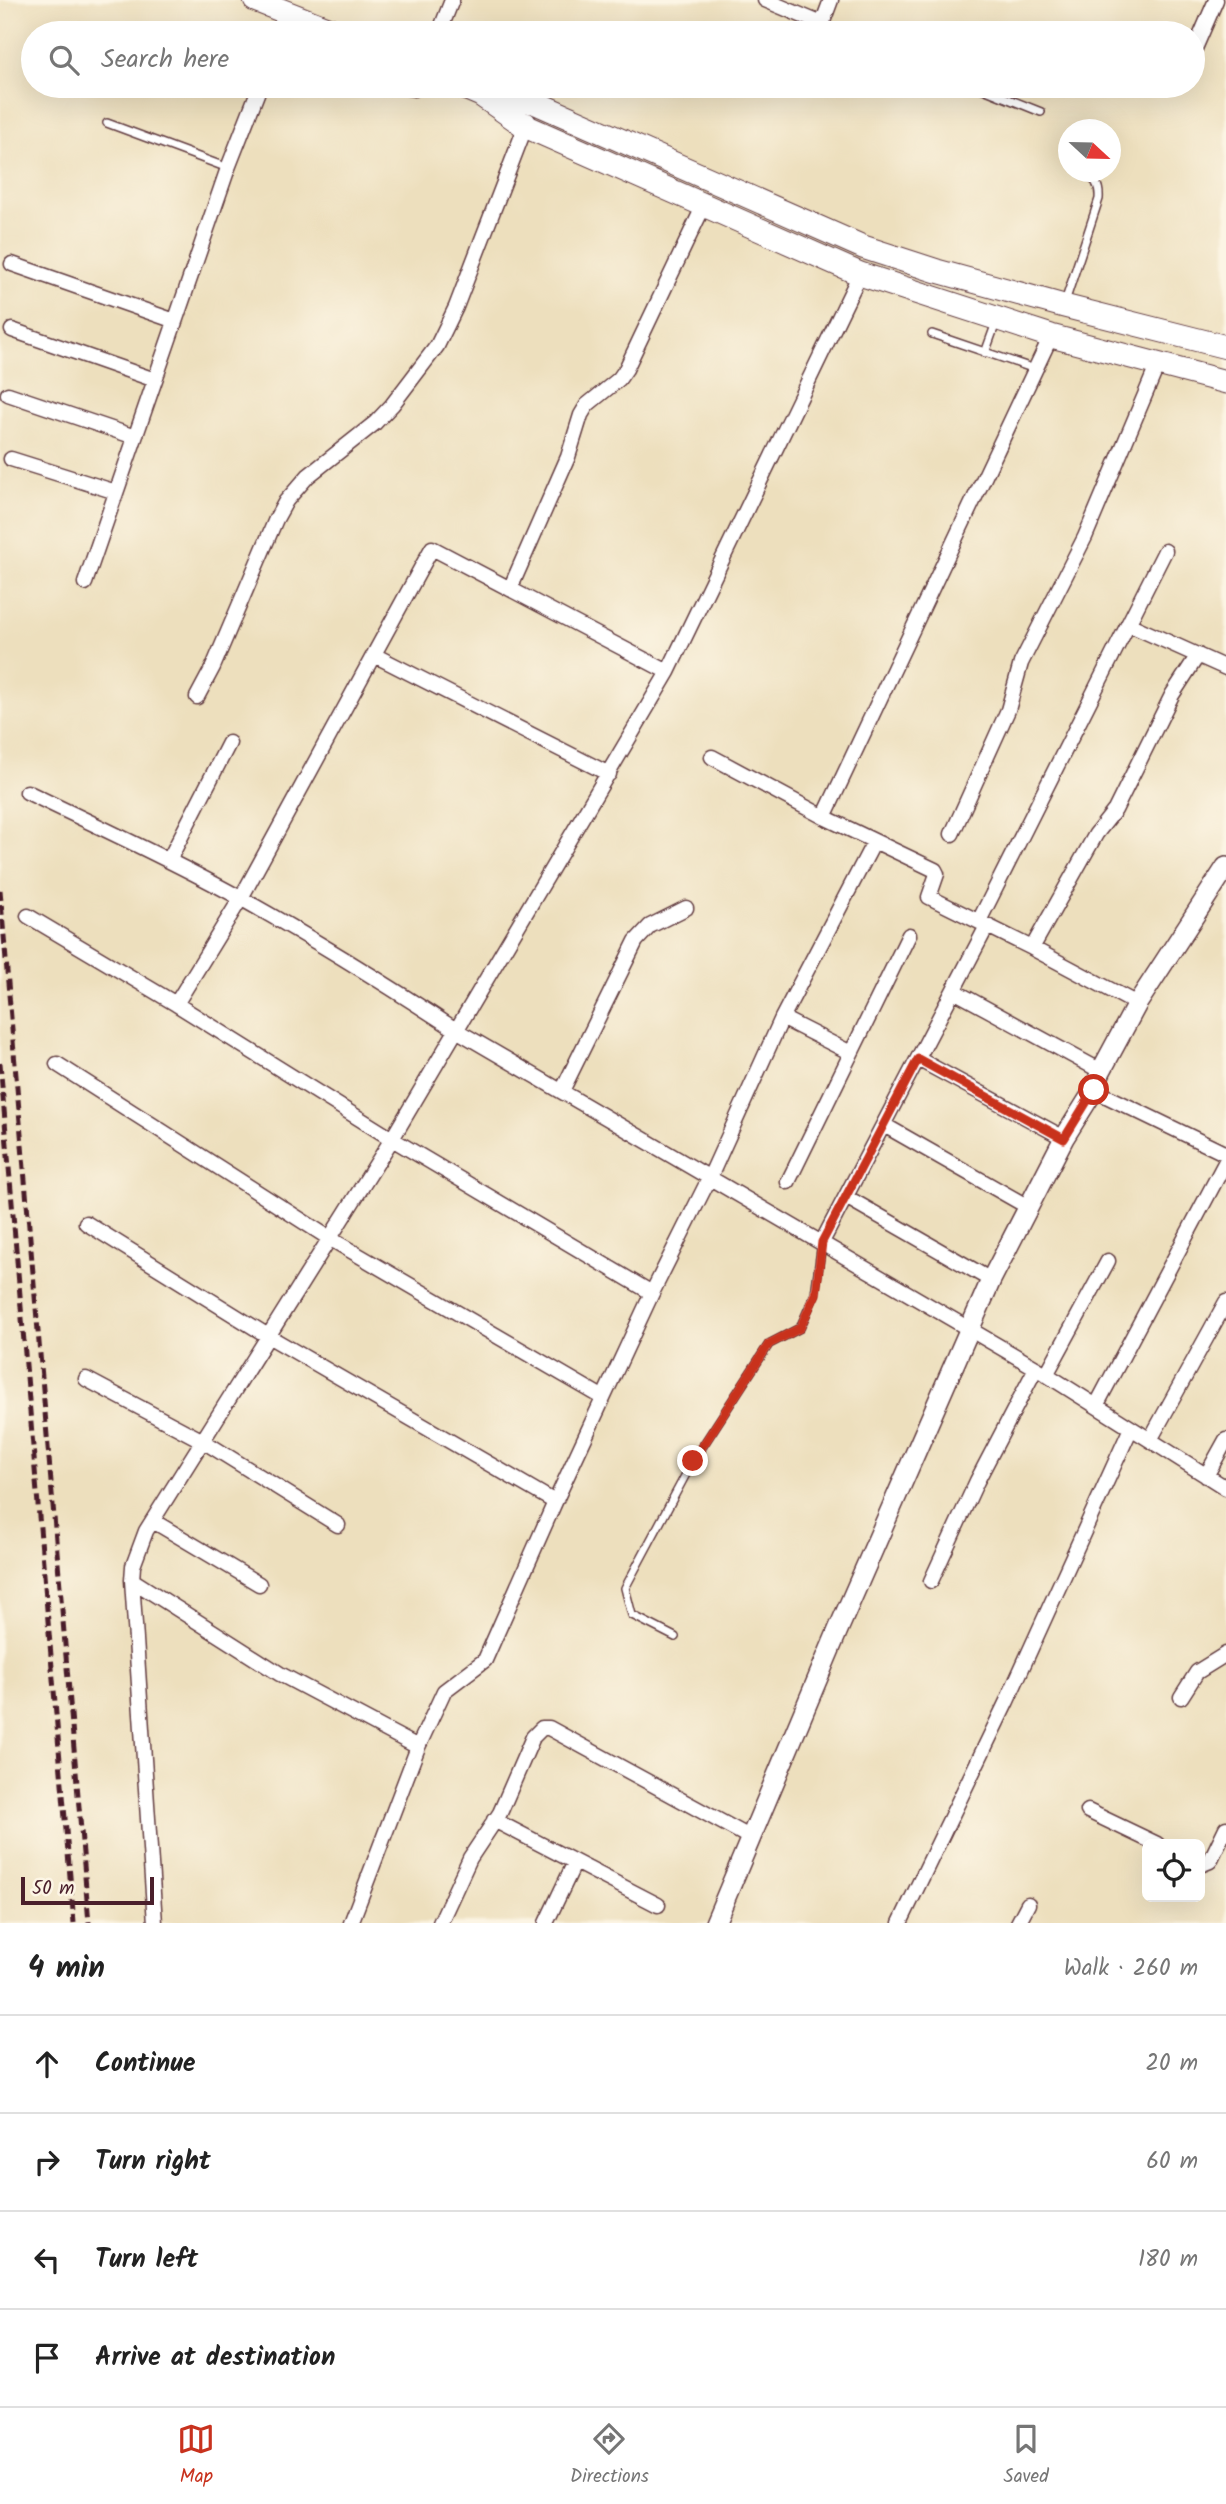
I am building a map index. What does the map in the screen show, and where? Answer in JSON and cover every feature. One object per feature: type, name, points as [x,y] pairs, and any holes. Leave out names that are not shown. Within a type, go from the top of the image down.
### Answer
[{"type":"main road","points":[[264,3],[309,21]]},
{"type":"main road","points":[[485,98],[526,126],[860,274],[1051,336],[1226,382]]},
{"type":"main road","points":[[504,98],[534,102],[863,247],[937,271],[1064,306],[1226,347]]},
{"type":"street","points":[[444,21],[452,0]]},
{"type":"street","points":[[765,0],[815,21]]},
{"type":"street","points":[[823,21],[831,0]]},
{"type":"street","points":[[1205,25],[1216,0]]},
{"type":"street","points":[[85,583],[228,168],[255,98]]},
{"type":"street","points":[[197,697],[214,667],[286,501],[308,476],[375,423],[437,346],[456,307],[534,102]]},
{"type":"street","points":[[510,589],[568,457],[587,405],[619,379],[626,369],[704,205]]},
{"type":"street","points":[[12,264],[176,321]]},
{"type":"street","points":[[155,1923],[132,1580],[137,1551],[153,1521],[392,1139],[668,672],[860,274]]},
{"type":"street","points":[[12,330],[155,380]]},
{"type":"street","points":[[824,817],[1051,336]]},
{"type":"street","points":[[952,834],[1008,710],[1021,663],[1085,537],[1158,364]]},
{"type":"street","points":[[8,394],[135,437]]},
{"type":"street","points":[[11,459],[116,492]]},
{"type":"street","points":[[176,1004],[241,898],[432,548],[668,672]]},
{"type":"street","points":[[822,1242],[954,991],[983,923],[1165,551]]},
{"type":"street","points":[[1128,624],[1226,668]]},
{"type":"street","points":[[374,655],[609,774]]},
{"type":"street","points":[[1032,948],[1096,834],[1115,810],[1172,695],[1198,655]]},
{"type":"street","points":[[169,860],[229,743]]},
{"type":"street","points":[[712,757],[824,817],[937,872],[929,897],[1137,1004]]},
{"type":"street","points":[[27,793],[169,860],[241,898],[373,975],[456,1030],[1041,1372],[1226,1488]]},
{"type":"street","points":[[351,1923],[418,1747],[444,1691],[485,1660],[602,1397],[710,1177],[782,1018],[874,842]]},
{"type":"street","points":[[715,1923],[991,1280],[1137,1004],[1224,876]]},
{"type":"street","points":[[562,1091],[636,941],[650,926],[686,908]]},
{"type":"street","points":[[28,916],[176,1004],[392,1139],[652,1293]]},
{"type":"street","points":[[788,1182],[909,935]]},
{"type":"street","points":[[954,991],[1098,1080],[1226,1154]]},
{"type":"street","points":[[782,1018],[851,1053]]},
{"type":"street","points":[[918,1059],[1064,1139]]},
{"type":"street","points":[[57,1065],[329,1238],[602,1397]]},
{"type":"street","points":[[884,1125],[1030,1208]]},
{"type":"street","points":[[1096,1406],[1226,1161]]},
{"type":"street","points":[[846,1197],[991,1280]]},
{"type":"street","points":[[86,1223],[268,1336],[555,1502]]},
{"type":"street","points":[[931,1581],[977,1481],[1108,1261]]},
{"type":"street","points":[[1150,1440],[1226,1302]]},
{"type":"street","points":[[86,1379],[203,1441],[338,1525]]},
{"type":"street","points":[[900,1923],[1007,1701],[1131,1428]]},
{"type":"street","points":[[1206,1476],[1226,1440]]},
{"type":"street","points":[[153,1521],[259,1584]]},
{"type":"street","points":[[132,1580],[280,1674],[418,1747]]},
{"type":"street","points":[[1181,1697],[1197,1672],[1226,1654]]},
{"type":"street","points":[[440,1923],[470,1858],[500,1813],[533,1737],[542,1728],[549,1728],[751,1838]]},
{"type":"street","points":[[1088,1811],[1147,1839]]},
{"type":"street","points":[[494,1820],[657,1905]]},
{"type":"street","points":[[1205,1862],[1210,1861],[1226,1828]]},
{"type":"street","points":[[546,1923],[575,1862]]},
{"type":"street","points":[[1018,1923],[1028,1904]]},
{"type":"lane","points":[[1006,98],[1041,112]]},
{"type":"lane","points":[[107,123],[228,168]]},
{"type":"lane","points":[[1064,306],[1099,200],[1096,182]]},
{"type":"lane","points":[[985,353],[998,318]]},
{"type":"lane","points":[[932,334],[1035,369]]},
{"type":"lane","points":[[675,1637],[632,1615],[625,1588],[693,1461],[769,1344],[800,1328],[816,1294],[822,1242]]},
{"type":"railway","points":[[0,890],[89,1923]]},
{"type":"railway","points":[[0,1063],[74,1923]]},
{"type":"route","points":[[693,1461],[769,1344],[800,1328],[816,1294],[817,1267],[822,1242],[918,1059],[1064,1139],[1094,1090]]}]
